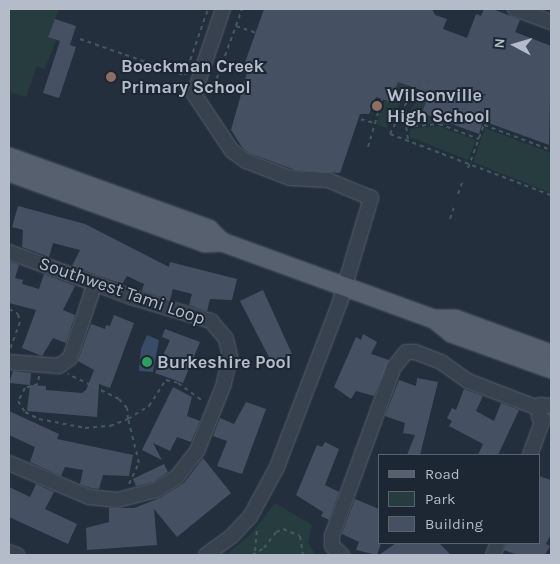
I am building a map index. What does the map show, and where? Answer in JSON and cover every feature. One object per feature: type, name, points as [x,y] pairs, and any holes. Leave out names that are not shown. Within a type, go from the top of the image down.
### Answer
[{"type":"main road","points":[[9,157],[209,229],[222,242]]},
{"type":"main road","points":[[9,172],[205,243],[222,242],[344,286],[434,319],[452,333],[551,369]]},
{"type":"main road","points":[[434,319],[455,319],[551,354]]},
{"type":"street","points":[[206,555],[232,536],[250,517],[278,468],[344,286],[371,198],[328,180],[290,178],[238,158],[194,94],[223,9]]},
{"type":"street","points":[[514,9],[551,22]]},
{"type":"street","name":"Southwest Tami Loop","points":[[9,252],[95,283],[198,315],[220,329],[230,357],[224,384],[213,407],[206,431],[184,468],[167,484],[131,498],[89,497],[9,463]]},
{"type":"street","points":[[9,355],[40,366],[58,366],[70,358],[95,283]]},
{"type":"street","points":[[342,555],[332,546],[332,536],[394,367],[406,352],[415,352],[441,362],[468,381],[546,413],[530,454]]},
{"type":"street","points":[[9,552],[17,555]]},
{"type":"path","points":[[185,76],[208,9]]},
{"type":"path","points":[[80,39],[214,86],[242,9]]},
{"type":"path","points":[[236,26],[256,33]]},
{"type":"path","points":[[223,61],[243,68]]},
{"type":"path","points":[[422,85],[431,88]]},
{"type":"path","points":[[414,88],[390,134],[468,166],[551,195]]},
{"type":"path","points":[[368,146],[382,99]]},
{"type":"path","points":[[403,110],[408,141]]},
{"type":"path","points":[[353,117],[374,123]]},
{"type":"path","points":[[468,166],[486,119]]},
{"type":"path","points":[[406,127],[440,124],[479,139]]},
{"type":"path","points":[[449,128],[450,124]]},
{"type":"path","points":[[484,125],[551,149]]},
{"type":"path","points":[[458,194],[462,183]]},
{"type":"path","points":[[450,219],[454,207]]},
{"type":"path","points":[[9,309],[18,314],[20,322],[9,355]]},
{"type":"path","points":[[40,366],[38,384],[25,388],[18,396],[25,412],[39,419],[85,428],[110,426],[128,419],[149,406],[166,380],[178,383],[213,407]]},
{"type":"path","points":[[58,366],[70,376],[118,399],[127,408],[139,463],[129,482],[131,498]]},
{"type":"path","points":[[250,517],[257,524],[255,552]]},
{"type":"path","points":[[252,555],[264,548],[276,532],[283,530],[300,536],[303,555]]},
{"type":"green space","points":[[9,9],[59,9],[48,36],[56,40],[45,69],[37,66],[26,97],[9,92]]},
{"type":"green space","points":[[402,72],[409,88],[386,128],[376,124],[385,100],[391,102]]},
{"type":"green space","points":[[424,88],[430,90],[422,113],[449,123],[448,126],[439,123],[409,126],[408,115]]},
{"type":"green space","points":[[438,126],[476,140],[468,160],[410,137],[410,129]]},
{"type":"green space","points":[[485,128],[551,153],[551,193],[473,162]]},
{"type":"green space","points":[[275,503],[312,525],[308,542],[315,555],[226,555],[251,534]]},
{"type":"water","name":"Burkeshire Pool","points":[[147,335],[159,340],[153,372],[139,371],[141,349]]},
{"type":"building","name":"Wilsonville High School","points":[[264,9],[432,9],[435,15],[447,19],[443,29],[467,38],[476,14],[481,16],[484,9],[493,9],[520,20],[515,32],[551,46],[549,145],[483,121],[479,134],[422,113],[429,93],[398,82],[391,102],[376,97],[369,114],[360,114],[340,173],[295,170],[249,153],[242,147],[231,130],[247,73],[242,71]]},
{"type":"building","points":[[55,19],[76,26],[70,45],[76,47],[59,98],[43,93],[60,41],[48,37]]},
{"type":"building","points":[[18,206],[85,224],[169,267],[170,262],[237,279],[232,300],[210,299],[207,311],[189,305],[192,294],[173,289],[170,300],[142,291],[144,284],[127,276],[122,284],[72,266],[80,250],[53,243],[49,257],[22,247],[23,230],[12,227]]},
{"type":"building","points":[[9,261],[19,265],[15,278],[23,280],[22,284],[39,289],[44,274],[75,286],[63,310],[75,315],[66,343],[53,338],[42,356],[22,348],[36,310],[9,303]]},
{"type":"building","points":[[263,290],[292,354],[272,363],[240,301]]},
{"type":"building","points":[[114,315],[134,323],[110,388],[99,384],[97,417],[27,411],[30,385],[46,386],[46,390],[82,393],[86,390],[94,370],[78,361],[91,324],[105,329],[106,325],[110,326]]},
{"type":"building","points":[[165,329],[200,342],[183,383],[155,373],[170,340],[162,337]]},
{"type":"building","points":[[363,334],[377,342],[371,354],[389,360],[374,396],[356,391],[351,399],[334,387],[356,337],[361,340]]},
{"type":"building","points":[[13,371],[31,373],[30,385],[9,383]]},
{"type":"building","points":[[417,378],[438,382],[420,454],[407,454],[415,435],[403,433],[405,423],[385,416],[399,380],[416,386]]},
{"type":"building","points":[[173,387],[192,397],[187,416],[200,421],[191,442],[177,437],[170,451],[153,443],[162,460],[142,450]]},
{"type":"building","points":[[464,389],[483,396],[476,411],[494,421],[501,403],[519,410],[498,454],[478,454],[483,444],[449,426],[452,421],[447,418],[452,408],[456,410]]},
{"type":"building","points":[[246,402],[266,409],[242,474],[217,466],[227,441],[213,436],[220,418],[234,424]]},
{"type":"building","points":[[9,411],[59,434],[57,439],[133,455],[129,476],[103,475],[99,489],[91,488],[80,484],[83,470],[65,467],[61,476],[30,462],[35,447],[9,435]]},
{"type":"building","points":[[325,442],[339,449],[325,485],[339,492],[329,520],[321,516],[323,512],[296,495],[317,445],[322,447]]},
{"type":"building","points":[[203,458],[231,493],[177,537],[154,509],[157,545],[87,550],[86,528],[109,522],[109,508],[134,508],[160,498],[184,483]]},
{"type":"building","points":[[164,464],[168,472],[153,482],[136,486],[133,479]]},
{"type":"building","points":[[540,476],[551,480],[551,534],[546,544],[550,546],[545,555],[518,555],[504,550],[507,544],[540,544]]},
{"type":"building","points":[[36,484],[54,492],[45,509],[77,524],[68,544],[9,517],[9,487],[30,497]]},
{"type":"building","points":[[355,499],[378,509],[378,544],[381,544],[377,555],[356,550],[359,542],[342,534]]},
{"type":"building","points":[[395,544],[440,544],[451,555],[379,555]]},
{"type":"place","name":"Boeckman Creek Primary School","points":[[111,77]]},
{"type":"place","name":"Wilsonville High School","points":[[377,106]]},
{"type":"place","name":"Burkeshire Pool","points":[[147,362]]}]
